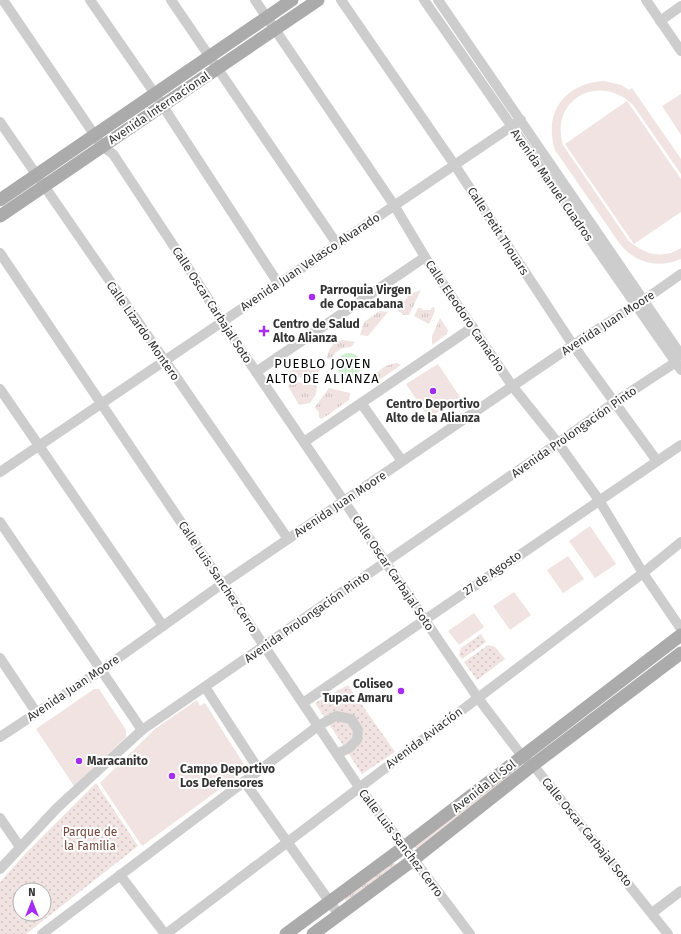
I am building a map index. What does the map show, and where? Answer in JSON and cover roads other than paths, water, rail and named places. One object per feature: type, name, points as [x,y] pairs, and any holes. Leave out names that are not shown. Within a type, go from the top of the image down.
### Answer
[{"type":"main road","name":"Avenida Internacional","points":[[0,216],[95,135],[292,0]]},
{"type":"main road","name":"Avenida Internacional","points":[[0,200],[40,181],[102,146],[318,0]]},
{"type":"main road","name":"Avenida El Sol","points":[[286,934],[404,847],[681,635]]},
{"type":"main road","name":"Avenida El Sol","points":[[313,934],[413,860],[533,764],[681,652]]},
{"type":"street","name":"Calle Oscar Carbajal Soto","points":[[3,0],[102,146],[113,154],[206,294],[222,322],[478,698],[522,756],[533,764],[668,934]]},
{"type":"street","points":[[90,0],[155,94],[278,283]]},
{"type":"street","points":[[171,0],[337,244]]},
{"type":"street","name":"Calle Eleodoro Camacho","points":[[255,0],[394,205],[425,257],[513,387],[558,444],[599,500],[643,573],[681,629]]},
{"type":"street","name":"Calle Petit Thouars","points":[[341,0],[454,164],[573,345],[657,462]]},
{"type":"street","name":"Avenida Manuel Cuadros","points":[[424,0],[511,126],[640,303]]},
{"type":"street","name":"Avenida Manuel Cuadros","points":[[438,0],[521,120],[679,363]]},
{"type":"street","points":[[646,0],[681,51]]},
{"type":"street","points":[[660,21],[681,6]]},
{"type":"street","name":"Avenida Juan Velasco Alvarado","points":[[0,472],[521,120]]},
{"type":"street","name":"Calle Lizardo Montero","points":[[0,122],[288,539]]},
{"type":"street","name":"Calle Luis Sanchez Cerro","points":[[0,253],[359,787],[470,934]]},
{"type":"street","points":[[256,372],[425,257]]},
{"type":"street","name":"Avenida Juan Moore","points":[[0,737],[100,671],[222,584],[573,345],[640,303],[681,274]]},
{"type":"street","points":[[304,442],[473,327]]},
{"type":"street","name":"Avenida Prolongación Pinto","points":[[0,869],[57,808],[142,730],[558,444],[615,402],[679,363]]},
{"type":"street","points":[[0,389],[40,445],[163,626]]},
{"type":"street","points":[[361,403],[402,462]]},
{"type":"street","name":"27 de Agosto","points":[[302,703],[681,445]]},
{"type":"street","points":[[0,522],[100,671],[142,730]]},
{"type":"street","name":"Avenida Aviación","points":[[166,934],[643,573],[681,542]]},
{"type":"street","points":[[0,658],[36,712]]},
{"type":"street","points":[[205,687],[259,770]]},
{"type":"street","points":[[42,934],[318,726],[336,716],[351,719],[358,730],[357,740],[349,748],[337,754]]},
{"type":"street","points":[[244,781],[288,841],[329,902],[340,915]]},
{"type":"street","points":[[0,818],[20,847]]},
{"type":"street","points":[[120,875],[166,934]]},
{"type":"street","points":[[652,914],[681,891]]},
{"type":"place","name":"Parroquia Virgen de Copacabana","points":[[312,297]]},
{"type":"place","name":"Centro de Salud Alto Alianza","points":[[264,331]]},
{"type":"place","name":"Centro Deportivo Alto de la Alianza","points":[[433,391]]},
{"type":"place","name":"Coliseo Tupac Amaru","points":[[401,691]]},
{"type":"place","name":"Maracanito","points":[[79,761]]},
{"type":"place","name":"Campo Deportivo Los Defensores","points":[[172,776]]},
{"type":"district","name":"PUEBLO JOVEN ALTO DE ALIANZA","points":[[323,370]]},
{"type":"park label","name":"Parque de la Familia","points":[[90,839]]}]
